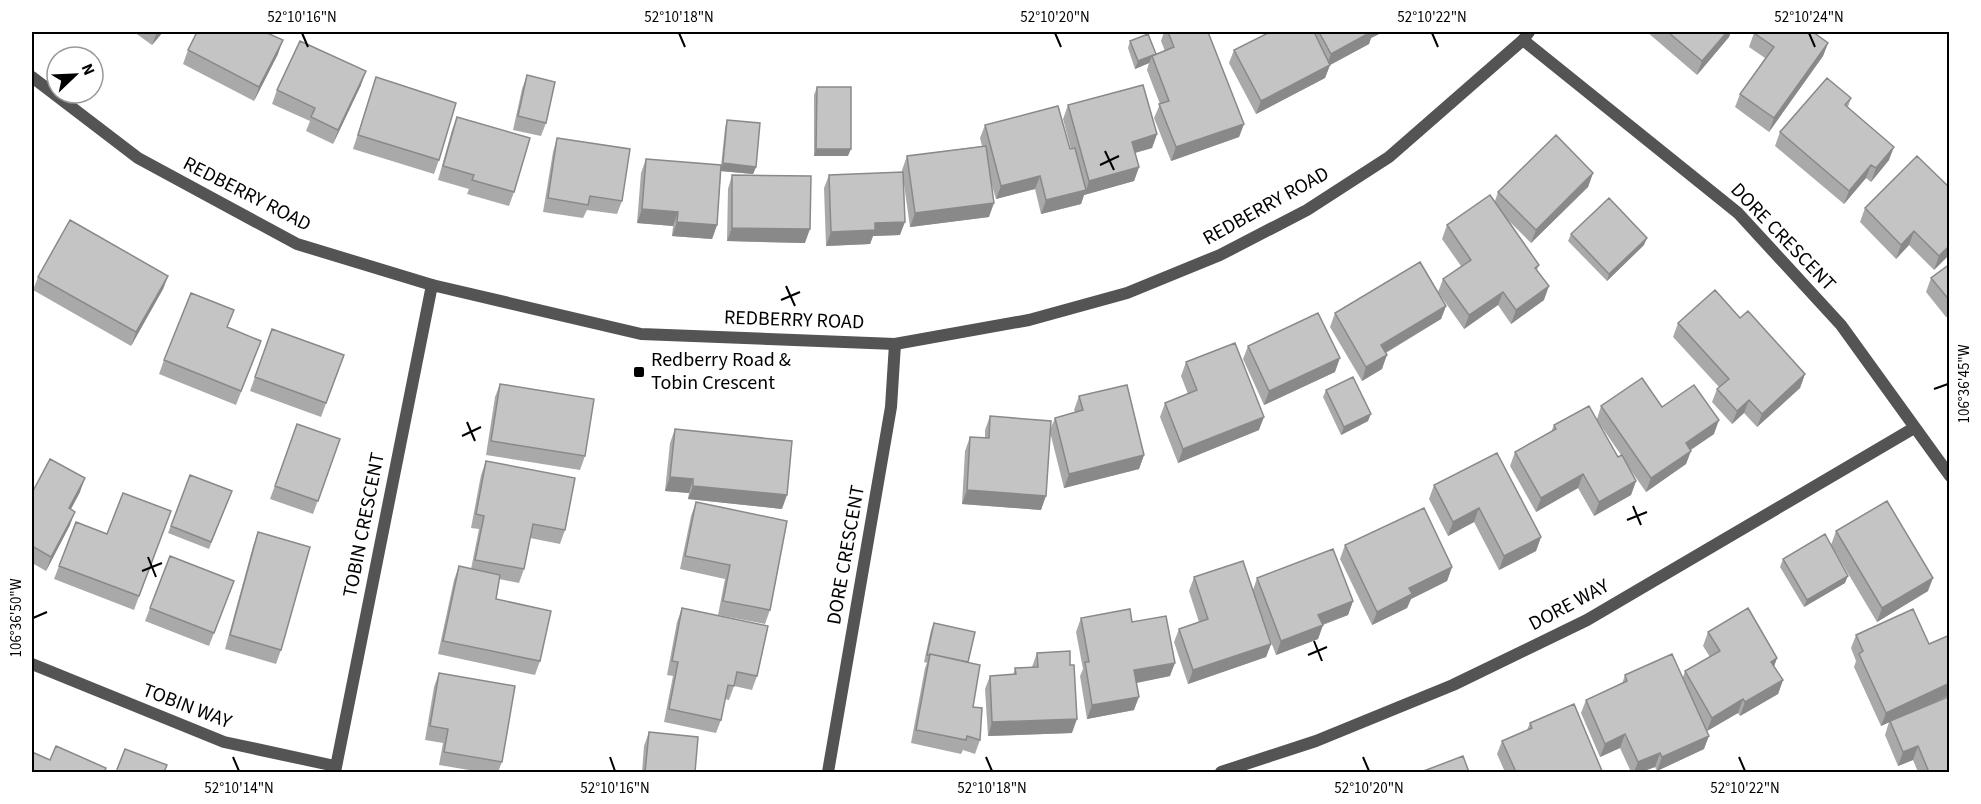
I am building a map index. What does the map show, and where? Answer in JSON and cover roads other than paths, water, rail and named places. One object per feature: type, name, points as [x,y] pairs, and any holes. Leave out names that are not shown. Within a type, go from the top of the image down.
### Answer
[{"type":"street","name":"REDBERRY ROAD","points":[[32,77],[138,158],[297,244],[432,285],[641,334],[895,344],[1029,320],[1127,293],[1220,255],[1307,210],[1389,156],[1526,36]]},
{"type":"street","name":"DORE CRESCENT","points":[[1526,36],[1738,213],[1841,325],[1950,476]]},
{"type":"street","name":"TOBIN CRESCENT","points":[[335,769],[432,285]]},
{"type":"street","name":"DORE CRESCENT","points":[[828,772],[891,407],[895,344]]},
{"type":"street","name":"DORE WAY","points":[[1221,772],[1316,741],[1453,686],[1587,620],[1914,428]]},
{"type":"street","name":"TOBIN WAY","points":[[32,664],[224,742],[335,769]]},
{"type":"place","name":"Redberry Road & Tobin Crescent","points":[[639,372]]}]
